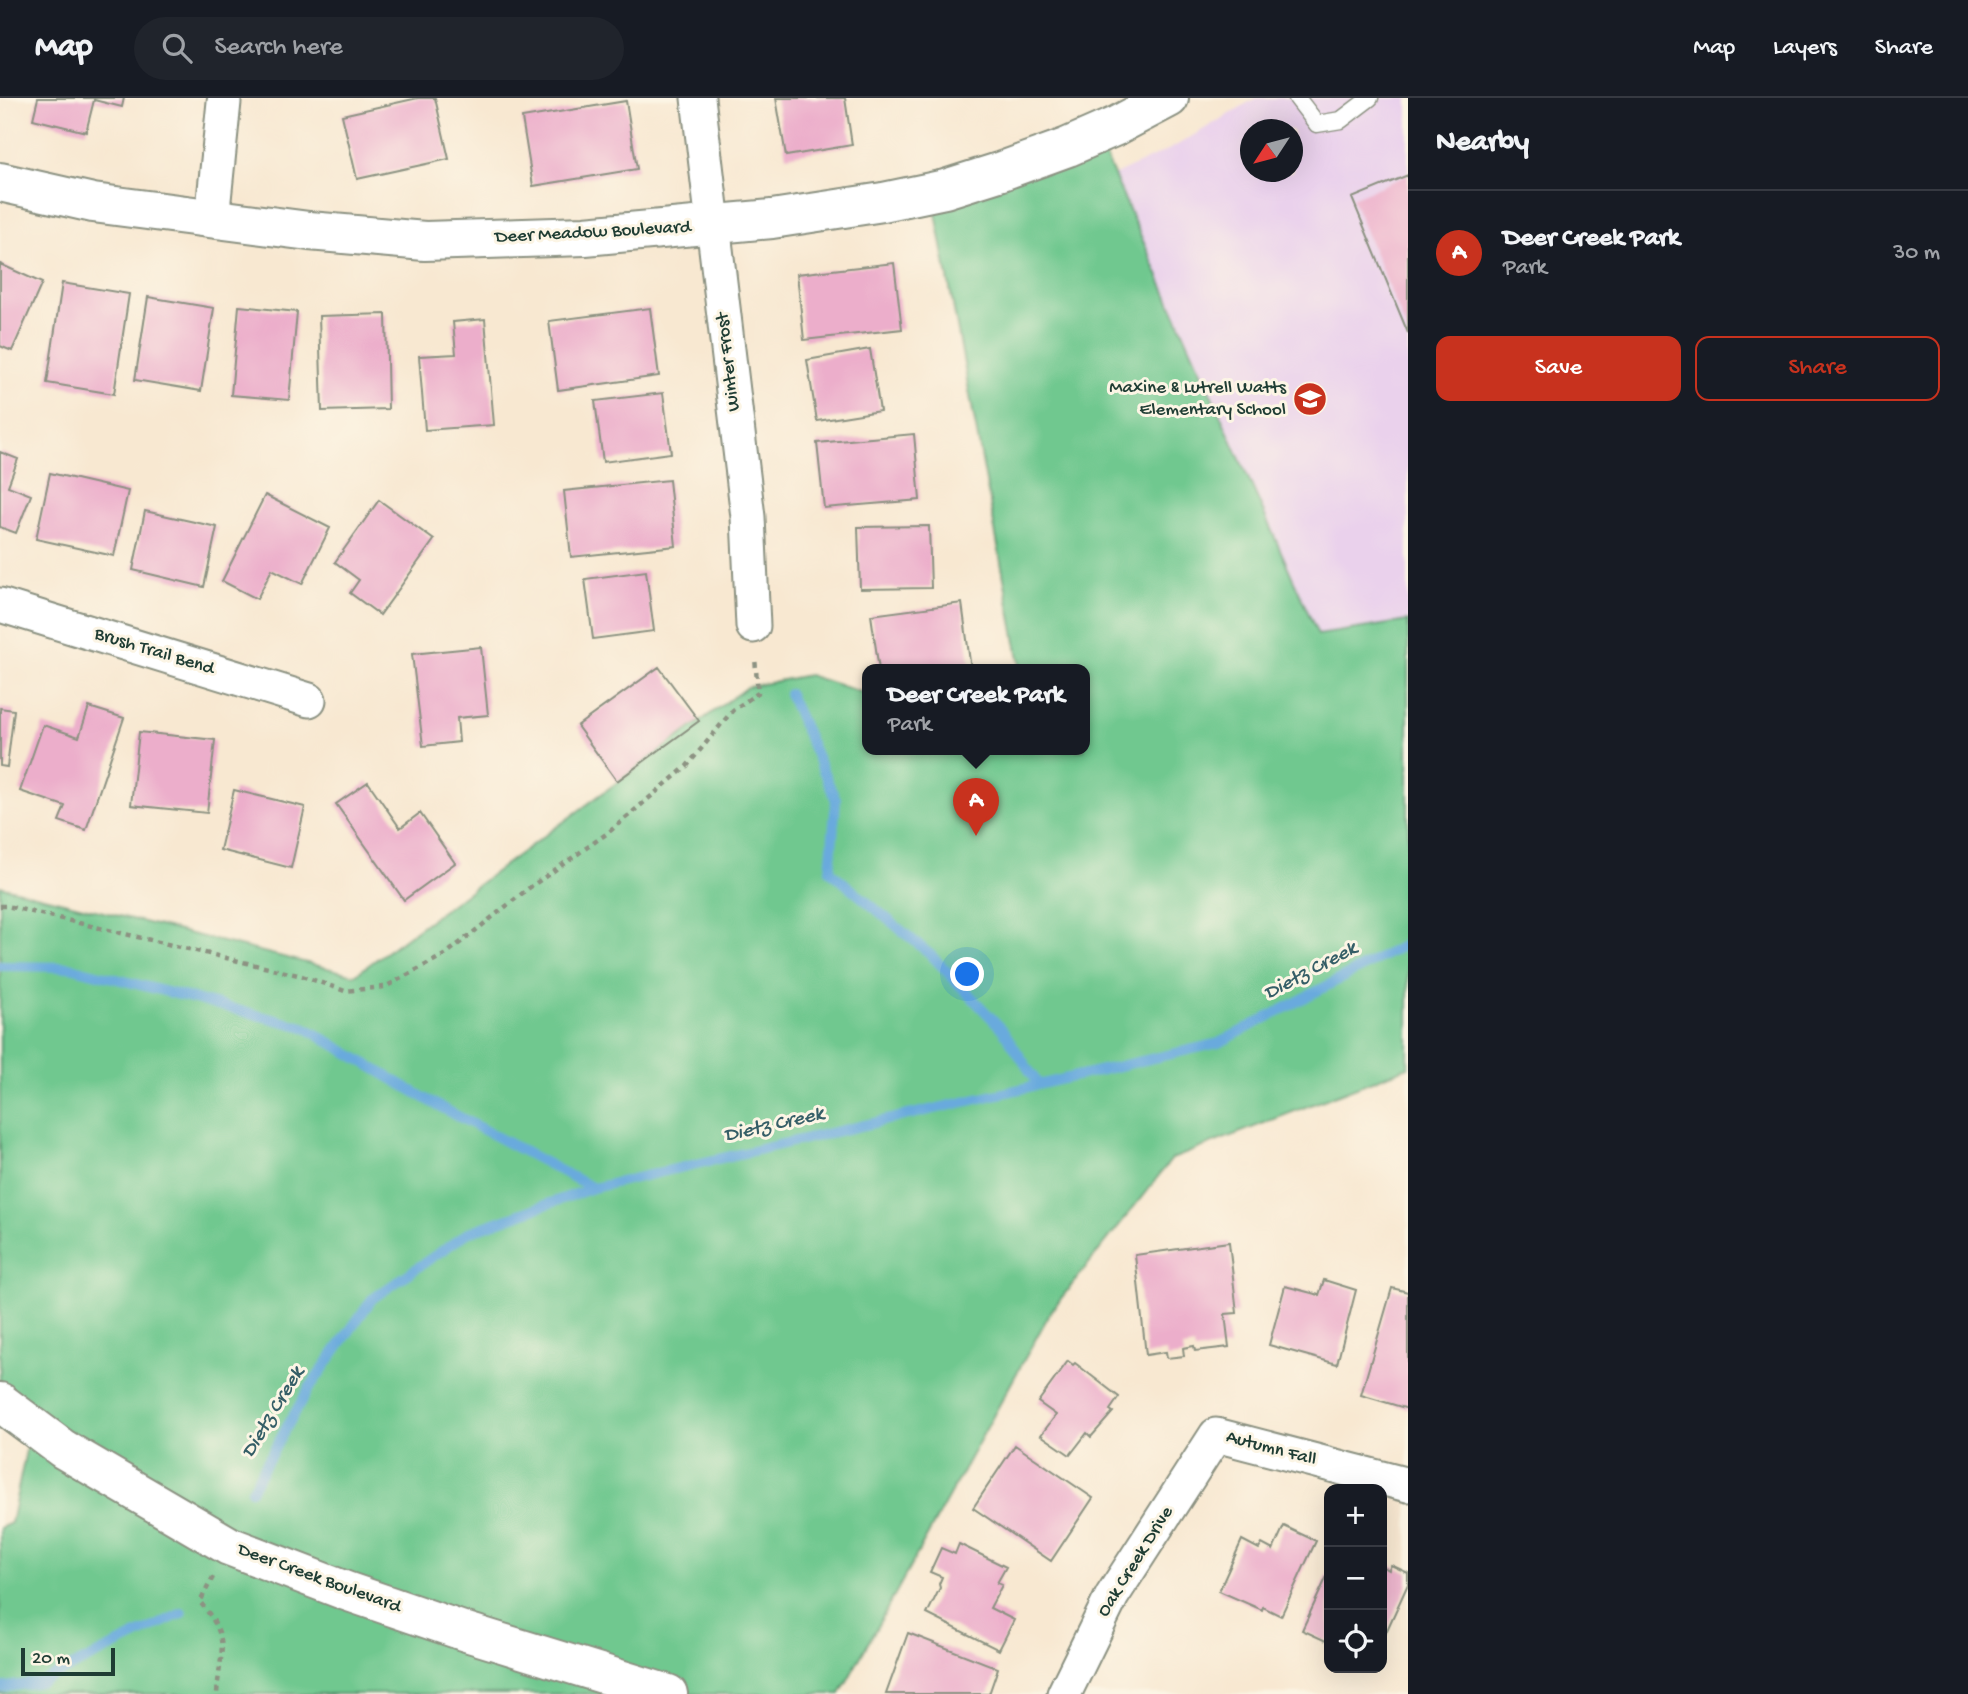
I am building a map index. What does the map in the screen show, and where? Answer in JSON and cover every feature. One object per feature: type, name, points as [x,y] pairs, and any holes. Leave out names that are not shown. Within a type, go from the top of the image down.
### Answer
[{"type":"street","name":"Winter Frost","points":[[698,98],[748,517],[753,626]]},
{"type":"street","name":"Deer Meadow Boulevard","points":[[0,182],[93,203],[309,231],[425,241],[585,236],[713,226],[883,202],[945,189],[1068,147],[1116,126],[1161,100]]},
{"type":"street","points":[[212,219],[224,102]]},
{"type":"street","name":"Brush Trail Bend","points":[[0,605],[309,700]]},
{"type":"street","name":"Deer Creek Boulevard","points":[[0,1402],[62,1449],[229,1546],[346,1591],[463,1631],[668,1694]]},
{"type":"street","name":"Autumn Fall","points":[[1216,1434],[1408,1485]]},
{"type":"street","name":"Oak Creek Drive","points":[[1064,1694],[1112,1596],[1216,1434]]},
{"type":"lane","points":[[1297,98],[1317,124],[1341,120],[1370,98]]},
{"type":"path","points":[[0,906],[302,976],[345,991],[385,987],[446,954],[529,888],[609,832],[687,766],[733,710],[758,693],[753,626]]},
{"type":"path","points":[[218,1694],[219,1667],[224,1642],[215,1620],[200,1602],[229,1546]]},
{"type":"shaded area","name":"Maxine & Lutrell Watts Elementary School","points":[[1256,98],[1408,98],[1408,621],[1318,635],[1113,176],[1174,147]]},
{"type":"green space","points":[[1096,135],[1318,635],[1408,621],[1408,1067],[1172,1159],[1051,1311],[840,1694],[0,1694],[0,1528],[11,1523],[31,1426],[0,1402],[0,886],[355,975],[747,687],[808,675],[862,692],[862,755],[1090,755],[1090,664],[1020,664],[932,192]]},
{"type":"building","points":[[38,98],[124,98],[122,107],[94,100],[86,132],[33,119]]},
{"type":"building","points":[[418,98],[435,98],[449,159],[357,179],[342,115]]},
{"type":"building","points":[[776,98],[845,98],[852,145],[786,156]]},
{"type":"building","points":[[626,101],[637,169],[533,186],[522,118]]},
{"type":"building","points":[[1408,175],[1408,333],[1352,198]]},
{"type":"building","points":[[894,263],[902,329],[804,340],[797,274]]},
{"type":"building","points":[[0,264],[42,283],[12,351],[0,346]]},
{"type":"building","points":[[62,283],[129,294],[114,394],[47,383]]},
{"type":"building","points":[[148,297],[214,308],[201,391],[135,380]]},
{"type":"building","points":[[239,306],[297,312],[289,400],[231,395]]},
{"type":"building","points":[[650,308],[659,376],[558,390],[549,321]]},
{"type":"building","points":[[386,314],[388,409],[322,411],[319,316]]},
{"type":"building","points":[[485,319],[494,425],[425,430],[419,356],[456,354],[453,322]]},
{"type":"building","points":[[870,349],[880,411],[817,421],[807,360]]},
{"type":"building","points":[[663,393],[671,453],[603,462],[595,401]]},
{"type":"building","points":[[914,434],[920,500],[824,508],[817,443]]},
{"type":"building","points":[[0,452],[18,459],[8,486],[31,495],[16,533],[0,527]]},
{"type":"building","points":[[50,473],[128,491],[114,556],[36,539]]},
{"type":"building","points":[[669,480],[676,546],[571,557],[564,491]]},
{"type":"building","points":[[265,495],[330,528],[302,584],[272,569],[257,599],[222,581]]},
{"type":"building","points":[[379,500],[434,540],[380,615],[350,593],[359,580],[335,562]]},
{"type":"building","points":[[145,511],[217,527],[204,587],[133,570]]},
{"type":"building","points":[[929,526],[931,588],[860,589],[858,527]]},
{"type":"building","points":[[646,571],[654,631],[593,639],[585,579]]},
{"type":"building","points":[[962,603],[970,664],[878,664],[871,615]]},
{"type":"building","points":[[481,647],[488,715],[457,718],[459,742],[423,746],[412,654]]},
{"type":"building","points":[[659,667],[699,721],[617,781],[577,726]]},
{"type":"building","points":[[89,707],[124,718],[86,830],[59,821],[65,806],[20,791],[43,725],[79,737]]},
{"type":"building","points":[[0,708],[14,710],[7,767],[0,766]]},
{"type":"building","points":[[139,732],[215,740],[207,813],[131,805]]},
{"type":"building","points":[[368,782],[400,828],[420,813],[455,863],[404,900],[336,804]]},
{"type":"building","points":[[234,790],[305,807],[291,868],[220,850]]},
{"type":"building","points":[[1229,1242],[1237,1313],[1225,1314],[1229,1347],[1195,1351],[1194,1346],[1183,1348],[1184,1356],[1167,1358],[1166,1352],[1146,1355],[1135,1255]]},
{"type":"building","points":[[1324,1280],[1356,1290],[1337,1364],[1269,1345],[1285,1286],[1319,1295]]},
{"type":"building","points":[[1392,1288],[1408,1292],[1408,1409],[1361,1395]]},
{"type":"building","points":[[1068,1361],[1073,1365],[1075,1363],[1119,1397],[1110,1410],[1113,1412],[1091,1437],[1087,1433],[1070,1455],[1041,1435],[1056,1415],[1038,1402]]},
{"type":"building","points":[[1015,1445],[1093,1498],[1051,1561],[973,1508]]},
{"type":"building","points":[[1284,1526],[1316,1541],[1281,1616],[1219,1591],[1242,1540],[1259,1549],[1262,1544],[1273,1550]]},
{"type":"building","points":[[959,1544],[1006,1567],[997,1583],[1002,1585],[990,1608],[1014,1620],[999,1650],[927,1614],[940,1588],[942,1577],[930,1572],[941,1548],[955,1554]]},
{"type":"building","points":[[1391,1565],[1408,1573],[1408,1584],[1387,1630],[1387,1569],[1389,1570]]},
{"type":"building","points":[[1324,1583],[1324,1640],[1302,1630]]},
{"type":"building","points":[[908,1633],[998,1668],[989,1694],[886,1694]]},
{"type":"waterway","points":[[789,694],[836,800],[830,871],[931,955],[1003,1030],[1038,1084]]},
{"type":"waterway","name":"Dietz Creek","points":[[251,1490],[308,1390],[372,1299],[469,1232],[593,1188],[1219,1043],[1408,943]]},
{"type":"waterway","points":[[0,966],[70,967],[304,1027],[433,1103],[593,1188]]},
{"type":"waterway","name":"Dietz Creek","points":[[0,1688],[41,1682],[182,1613]]},
{"type":"place","name":"Maxine & Lutrell Watts Elementary School","points":[[1310,399]]},
{"type":"place","name":"Deer Creek Park","points":[[976,836]]}]
